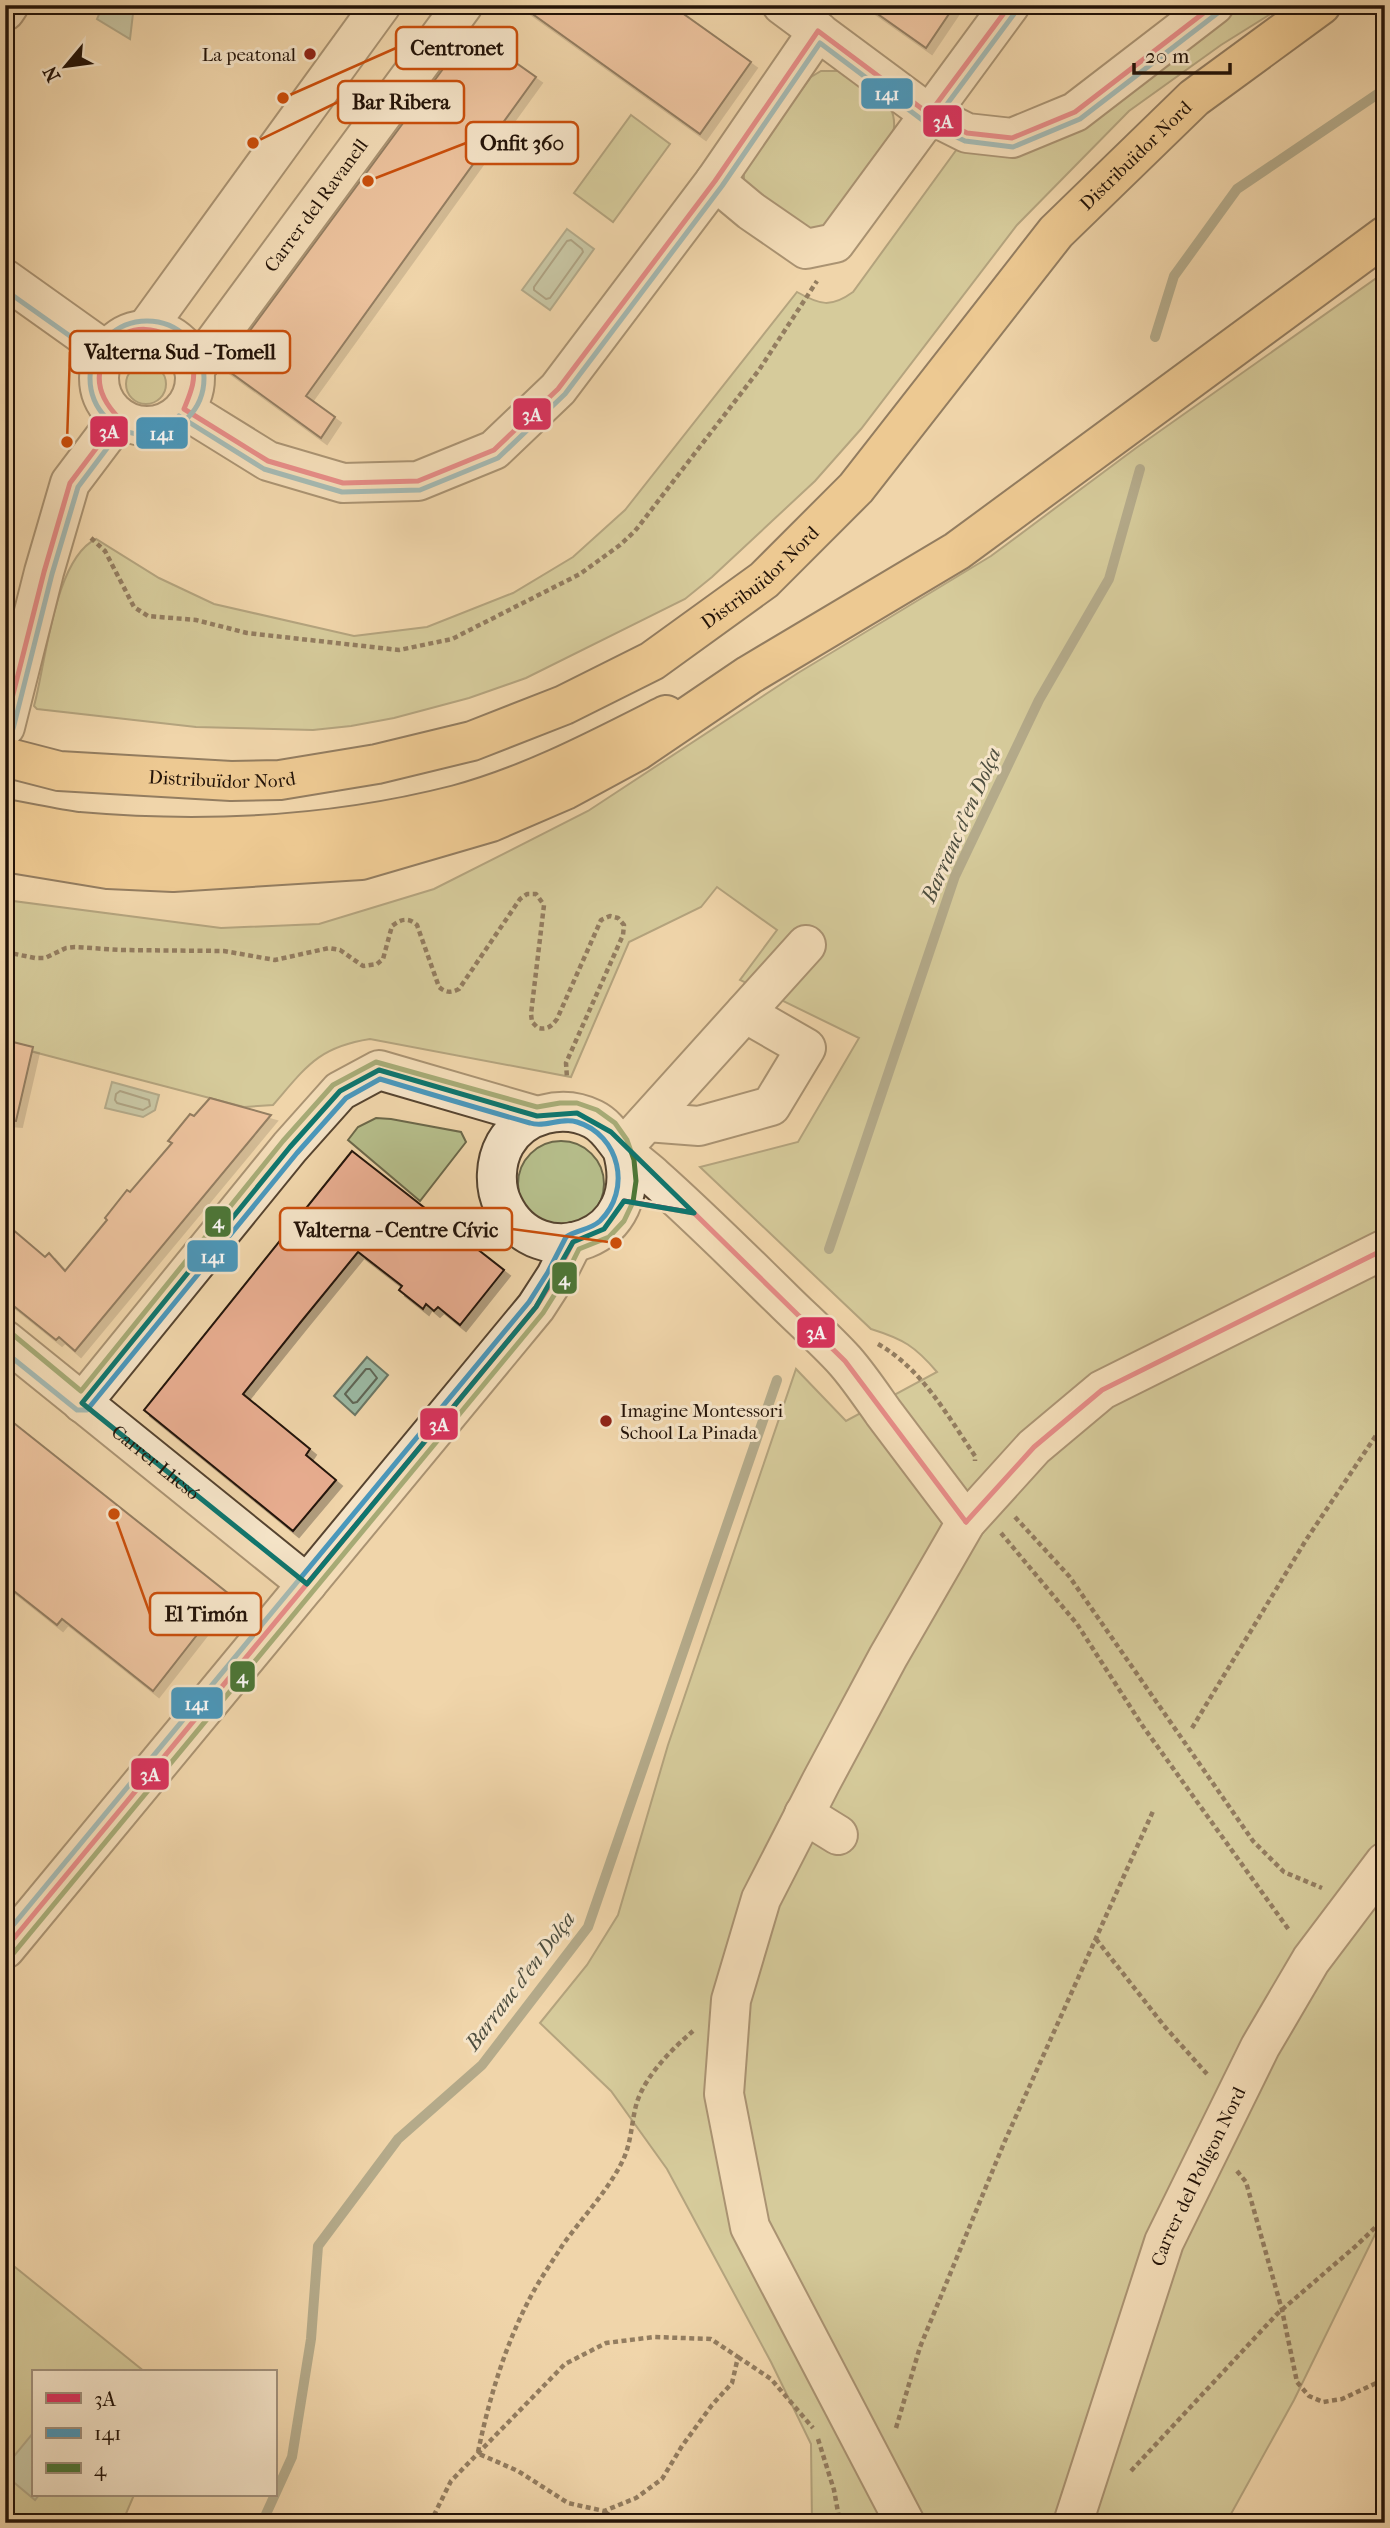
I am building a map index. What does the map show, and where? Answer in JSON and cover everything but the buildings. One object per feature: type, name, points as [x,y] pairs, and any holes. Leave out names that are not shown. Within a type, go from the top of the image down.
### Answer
[{"type":"main road","name":"Distribuïdor Nord","points":[[5,757],[59,771],[231,781],[280,779],[377,764],[472,741],[564,705],[652,661],[764,580],[856,488],[1056,232],[1194,98],[1321,5]]},
{"type":"main road","points":[[5,852],[108,869],[173,872],[361,860],[491,822],[565,790],[637,751],[749,675],[957,551],[1385,236]]},
{"type":"main road","points":[[5,819],[77,832],[239,838],[336,830],[458,804],[556,770],[749,675]]},
{"type":"street","points":[[5,11],[9,5]]},
{"type":"street","points":[[146,329],[381,5]]},
{"type":"street","name":"Carrer del Ravanell","points":[[194,370],[463,5]]},
{"type":"street","points":[[782,5],[929,114],[967,132],[1012,138],[1075,112],[1214,5]]},
{"type":"street","points":[[715,181],[751,211],[806,249],[835,243],[1010,5]]},
{"type":"street","points":[[184,410],[268,461],[343,483],[418,481],[494,450],[558,389],[715,181],[817,31]]},
{"type":"street","points":[[5,279],[106,351]]},
{"type":"street","points":[[146,329],[158,330],[185,347],[193,363],[196,379],[184,410],[169,421],[152,426],[136,425],[119,418],[107,406],[99,390],[98,374],[111,344],[125,334],[146,329]]},
{"type":"street","points":[[5,727],[70,483],[119,418]]},
{"type":"street","points":[[745,1013],[807,1048],[771,1106],[699,1126],[634,1136],[611,1132],[596,1120],[577,1112],[557,1111],[537,1116],[519,1127],[506,1143],[498,1163],[497,1184],[503,1205],[514,1223],[531,1236],[552,1242],[573,1242],[590,1238],[604,1229],[616,1216],[624,1201],[634,1136],[806,945]]},
{"type":"street","points":[[82,1403],[290,1147],[340,1091],[379,1070],[537,1116]]},
{"type":"street","points":[[634,1136],[694,1213],[845,1361],[980,1508]]},
{"type":"street","points":[[624,1201],[694,1213]]},
{"type":"street","points":[[5,1949],[536,1307],[573,1242]]},
{"type":"street","points":[[905,2523],[750,2227],[724,2094],[731,2000],[761,1899],[887,1657],[980,1508],[1034,1447],[1102,1390],[1385,1249]]},
{"type":"street","name":"Carrer Llicsó","points":[[5,1340],[307,1584]]},
{"type":"street","points":[[804,1814],[838,1835]]},
{"type":"street","name":"Carrer del Polígon Nord","points":[[1073,2523],[1164,2242],[1260,2047],[1311,1960],[1385,1862]]},
{"type":"path","points":[[58,524],[86,534],[105,551],[134,607],[148,616],[196,620],[247,633],[399,650],[452,639],[580,574],[635,531],[760,370],[814,287],[835,243]]},
{"type":"path","points":[[5,952],[45,958],[66,948],[75,947],[224,951],[275,960],[329,948],[340,950],[363,966],[371,967],[383,959],[393,926],[405,919],[412,920],[417,925],[439,988],[452,992],[459,989],[520,899],[527,894],[536,894],[544,905],[531,1014],[532,1022],[538,1028],[551,1027],[557,1020],[601,920],[610,916],[618,918],[624,925],[623,935],[566,1063],[567,1082]]},
{"type":"path","points":[[1192,1728],[1306,1541],[1385,1422]]},
{"type":"path","points":[[980,1508],[1069,1576],[1253,1841],[1284,1872],[1323,1888],[1361,1893]]},
{"type":"path","points":[[980,1508],[1077,1624],[1142,1725],[1311,1960]]},
{"type":"path","points":[[895,2431],[920,2347],[1004,2143],[1154,1809]]},
{"type":"path","points":[[1096,1939],[1164,2027],[1233,2103]]},
{"type":"path","points":[[477,2453],[502,2365],[531,2296],[621,2164],[629,2143],[638,2101],[647,2081],[678,2044],[731,2000]]},
{"type":"path","points":[[1214,2143],[1246,2182],[1282,2309],[1297,2382],[1309,2396],[1323,2402],[1342,2399],[1385,2379]]},
{"type":"path","points":[[1131,2471],[1282,2309],[1385,2218]]},
{"type":"path","points":[[430,2523],[451,2481],[565,2364],[606,2343],[654,2337],[712,2339],[771,2379],[815,2430],[834,2490],[840,2523]]},
{"type":"path","points":[[604,2511],[636,2498],[662,2479],[682,2446],[732,2383],[738,2357]]},
{"type":"path","points":[[477,2453],[518,2471],[568,2503],[604,2511],[621,2523]]},
{"type":"highlighted area","points":[[379,1070],[537,1116],[577,1113],[611,1132],[694,1213],[624,1201],[604,1229],[573,1242],[536,1307],[307,1584],[82,1403],[290,1147],[340,1091]]},
{"type":"shaded area","points":[[1234,5],[1285,5],[1221,45],[1129,111],[1017,225],[861,429],[815,481],[685,599],[526,678],[469,698],[394,718],[351,726],[313,730],[196,727],[37,709],[34,706],[61,589],[70,567],[82,550],[96,539],[159,578],[214,604],[354,636],[427,627],[513,593],[573,557],[625,510],[797,292],[825,303],[838,301],[853,292],[957,149],[996,151],[1074,127]]},
{"type":"shaded area","points":[[821,71],[840,71],[890,106],[894,125],[890,143],[817,234],[744,186],[744,168],[811,77]]},
{"type":"shaded area","points":[[631,115],[670,144],[613,222],[574,193]]},
{"type":"shaded area","points":[[1385,272],[1385,2214],[1294,2400],[1226,2523],[812,2523],[811,2444],[771,2362],[667,2169],[611,2091],[540,2023],[587,1965],[618,1915],[668,1745],[796,1369],[846,1421],[937,1372],[908,1344],[871,1329],[700,1167],[798,1142],[859,1038],[740,980],[777,930],[717,887],[701,907],[629,942],[571,1077],[370,1039],[325,1053],[304,1070],[273,1105],[244,1107],[30,1051],[5,1041],[5,900],[221,928],[319,924],[434,889],[588,811],[798,673],[991,556],[1136,448]]},
{"type":"shaded area","points":[[146,364],[154,365],[160,370],[165,376],[165,392],[160,398],[154,403],[146,404],[138,403],[132,398],[127,392],[126,384],[127,376],[132,370],[138,365]]},
{"type":"shaded area","points":[[376,1118],[461,1132],[466,1142],[420,1201],[348,1140],[358,1127]]},
{"type":"shaded area","points":[[561,1141],[585,1148],[597,1160],[604,1184],[597,1208],[585,1220],[561,1227],[537,1220],[525,1208],[518,1184],[525,1160],[537,1148]]},
{"type":"shaded area","points":[[5,2259],[143,2370],[32,2370],[32,2496],[134,2496],[122,2523],[5,2523]]},
{"type":"water","points":[[103,5],[134,5],[130,39],[97,19]]},
{"type":"water","points":[[567,229],[594,249],[550,310],[522,290]]},
{"type":"water","points":[[112,1082],[159,1095],[155,1110],[143,1117],[105,1108]]},
{"type":"water","points":[[367,1357],[388,1375],[355,1415],[334,1396]]},
{"type":"water","points":[[32,2434],[32,2496],[38,2496],[35,2500],[5,2475],[5,2467]]},
{"type":"waterway","name":"Barranc d'en Dolça","points":[[1155,337],[1174,276],[1237,189],[1385,89]]},
{"type":"waterway","name":"Barranc d'en Dolça","points":[[829,1249],[955,876],[1039,700],[1109,579],[1140,469]]},
{"type":"waterway","name":"Barranc d'en Dolça","points":[[276,2492],[292,2457],[311,2339],[318,2246],[398,2139],[482,2065],[588,1927],[777,1380]]},
{"type":"waterway","name":"Barranc d'en Dolça","points":[[262,2523],[274,2496]]},
{"type":"transit line","name":"3A","points":[[929,114],[1010,5]]},
{"type":"transit line","name":"3A","points":[[5,726],[44,572],[70,483],[119,418],[103,397],[99,381],[101,365],[109,349],[122,335],[145,329],[174,339],[188,354],[194,375],[184,409],[268,461],[343,483],[418,481],[494,450],[558,389],[715,181],[818,31],[929,114],[967,133],[1012,138],[1075,112],[1214,5]]},
{"type":"transit line","name":"141","points":[[936,119],[1017,10]]},
{"type":"transit line","name":"141","points":[[179,416],[264,469],[342,492],[420,490],[498,458],[565,394],[722,186],[820,43],[925,122],[965,141],[1013,147],[1080,119],[1219,12]]},
{"type":"transit line","name":"141","points":[[5,290],[101,358]]},
{"type":"transit line","name":"141","points":[[147,321],[169,325],[179,330],[195,346],[200,356],[204,378],[200,400],[195,410],[179,426],[169,431],[147,435],[125,431],[115,426],[99,410],[94,400],[90,378],[94,356],[99,346],[115,330],[125,325],[147,321]]},
{"type":"transit line","name":"141","points":[[13,729],[52,574],[78,487],[126,423]]},
{"type":"transit line","name":"4","points":[[11,1333],[81,1391],[283,1141],[333,1085],[376,1062],[537,1107],[577,1103],[597,1110],[615,1123],[627,1140],[634,1160],[636,1181],[633,1202],[624,1221],[609,1237],[579,1249],[543,1313],[12,1955]]},
{"type":"transit line","name":"141","points":[[5,1352],[77,1410],[87,1410],[297,1153],[346,1098],[380,1079],[530,1123],[577,1122],[592,1129],[603,1139],[612,1151],[617,1165],[616,1194],[600,1221],[566,1237],[529,1302],[5,1935]]},
{"type":"transit line","name":"3A","points":[[624,1201],[694,1213],[845,1361],[966,1522]]},
{"type":"transit line","name":"3A","points":[[5,1949],[536,1307],[573,1242]]},
{"type":"transit line","name":"3A","points":[[966,1522],[1034,1447],[1102,1390],[1385,1249]]},
{"type":"place","name":"La peatonal","points":[[310,54]]},
{"type":"place","name":"Centronet","points":[[283,98]]},
{"type":"place","name":"Bar Ribera","points":[[253,143]]},
{"type":"place","name":"Onfit 360","points":[[368,181]]},
{"type":"place","name":"Valterna Sud - Tomell","points":[[67,442]]},
{"type":"place","name":"Valterna - Centre Cívic","points":[[616,1243]]},
{"type":"place","name":"Imagine Montessori School La Pinada","points":[[606,1421]]},
{"type":"place","name":"El Timón","points":[[114,1514]]}]
